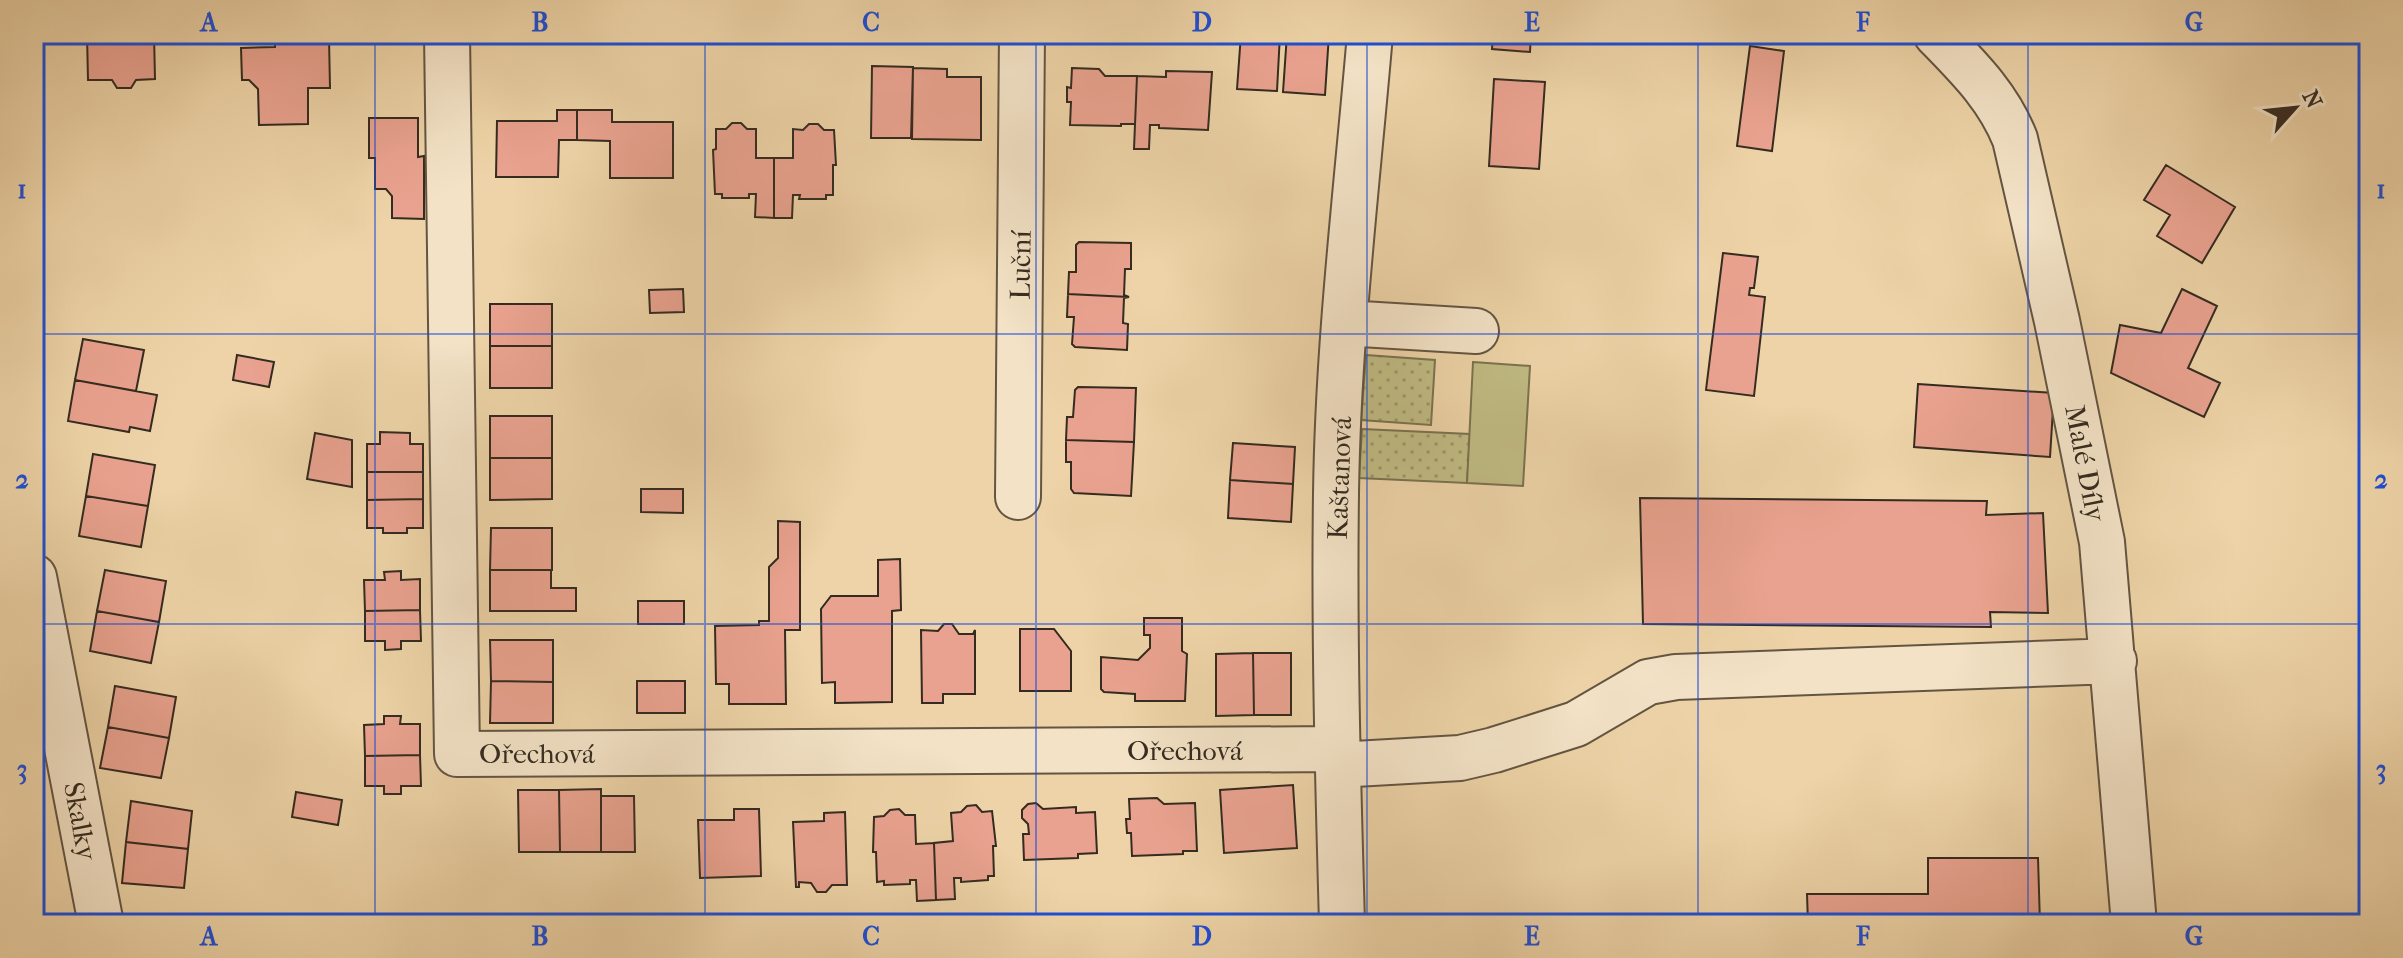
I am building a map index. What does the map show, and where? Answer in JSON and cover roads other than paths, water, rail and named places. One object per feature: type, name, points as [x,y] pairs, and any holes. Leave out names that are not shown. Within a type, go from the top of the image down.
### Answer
[{"type":"street","name":"Ořechová","points":[[447,34],[457,754],[1337,757]]},
{"type":"street","name":"Luční","points":[[1018,497],[1022,34]]},
{"type":"street","name":"Kaštanová","points":[[1342,924],[1337,757],[1336,491],[1345,323],[1370,34]]},
{"type":"street","name":"Malé Díly","points":[[1936,34],[1987,86],[2006,116],[2015,139],[2057,321],[2102,542],[2134,924]]},
{"type":"street","points":[[1345,323],[1476,331]]},
{"type":"street","name":"Skalky","points":[[34,577],[101,924]]},
{"type":"street","points":[[1337,757],[1460,758],[1494,750],[1576,724],[1648,682],[1676,677],[2114,661]]}]
